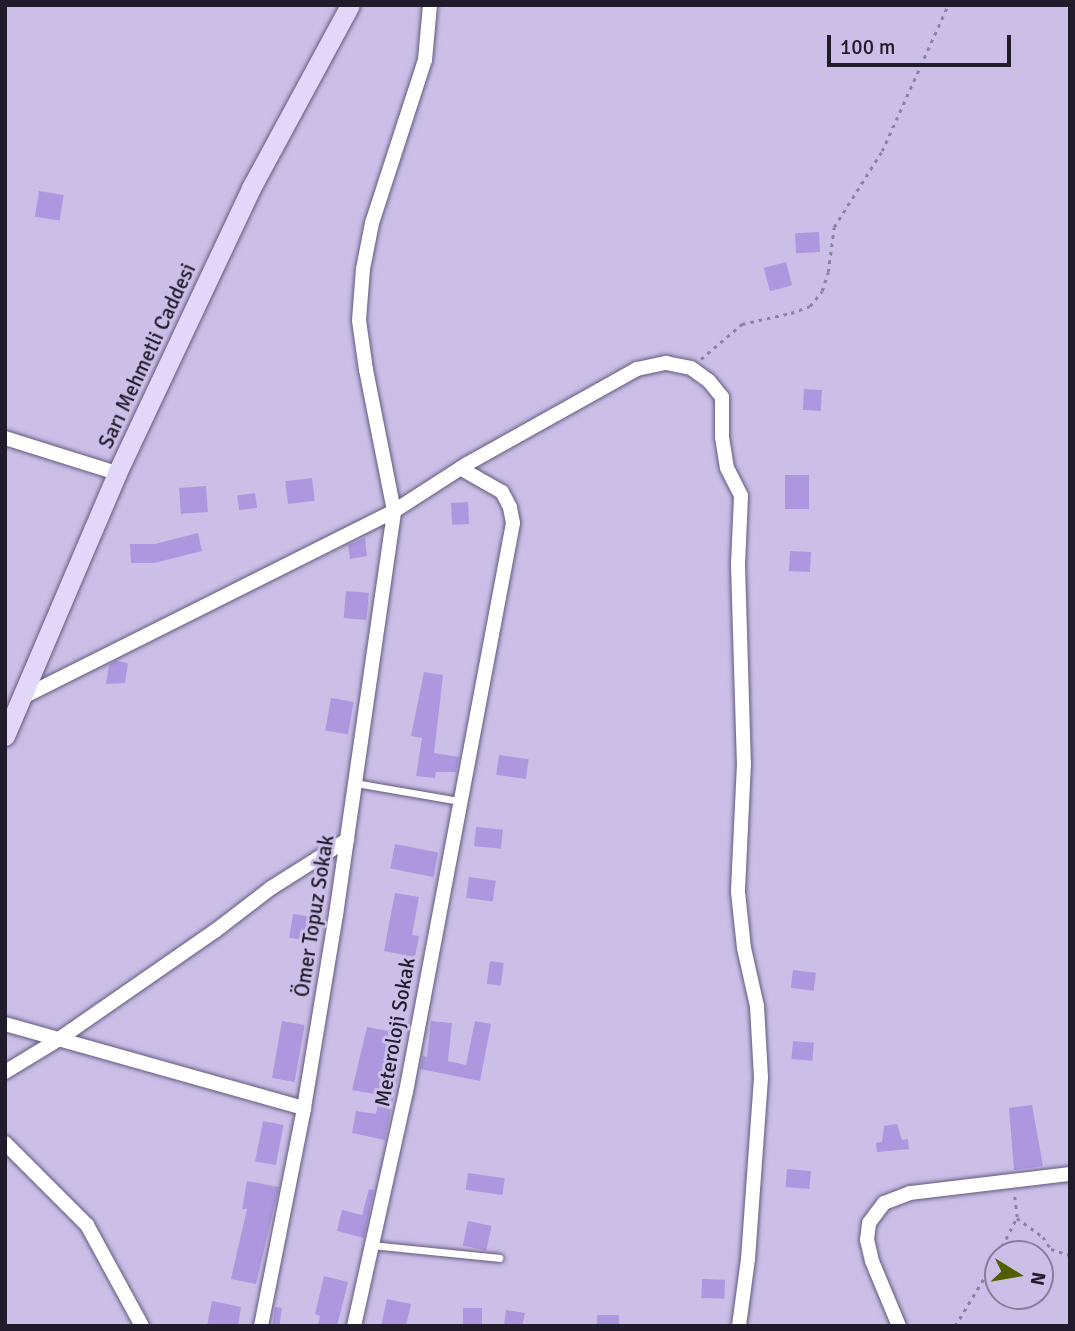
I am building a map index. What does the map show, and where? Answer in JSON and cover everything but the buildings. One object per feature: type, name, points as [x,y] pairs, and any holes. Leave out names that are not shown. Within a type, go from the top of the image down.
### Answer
[{"type":"street","name":"Sarı Mehmetli Caddesi","points":[[5,736],[9,715],[21,698],[117,473],[251,188],[350,5]]},
{"type":"street","name":"Ömer Topuz Sokak","points":[[261,1326],[304,1108],[347,840],[394,511],[366,370],[359,320],[363,269],[372,223],[425,60],[430,5]]},
{"type":"street","points":[[21,698],[394,511],[460,468],[637,369],[666,363],[691,368],[709,381],[722,397],[722,436],[727,468],[741,496],[738,565],[744,763],[738,892],[744,948],[757,1006],[761,1079],[753,1209],[739,1326]]},
{"type":"street","points":[[5,438],[117,473]]},
{"type":"street","name":"Meteroloji Sokak","points":[[354,1326],[406,1091],[513,523],[510,507],[502,492],[460,468]]},
{"type":"street","points":[[5,1072],[59,1039],[215,931],[271,888],[347,840]]},
{"type":"street","points":[[5,1024],[304,1108]]},
{"type":"street","points":[[5,1143],[87,1225],[142,1326]]},
{"type":"street","points":[[898,1326],[872,1262],[867,1240],[875,1212],[896,1196],[1070,1174]]},
{"type":"lane","points":[[355,783],[459,801]]},
{"type":"lane","points":[[372,1245],[499,1258]]},
{"type":"path","points":[[691,368],[742,324],[810,306],[822,291],[828,272],[834,227],[882,151],[948,5]]},
{"type":"path","points":[[1005,1240],[1017,1217],[1013,1180]]},
{"type":"path","points":[[1017,1217],[1043,1237],[1051,1249],[1070,1255]]},
{"type":"path","points":[[955,1326],[984,1277]]}]
